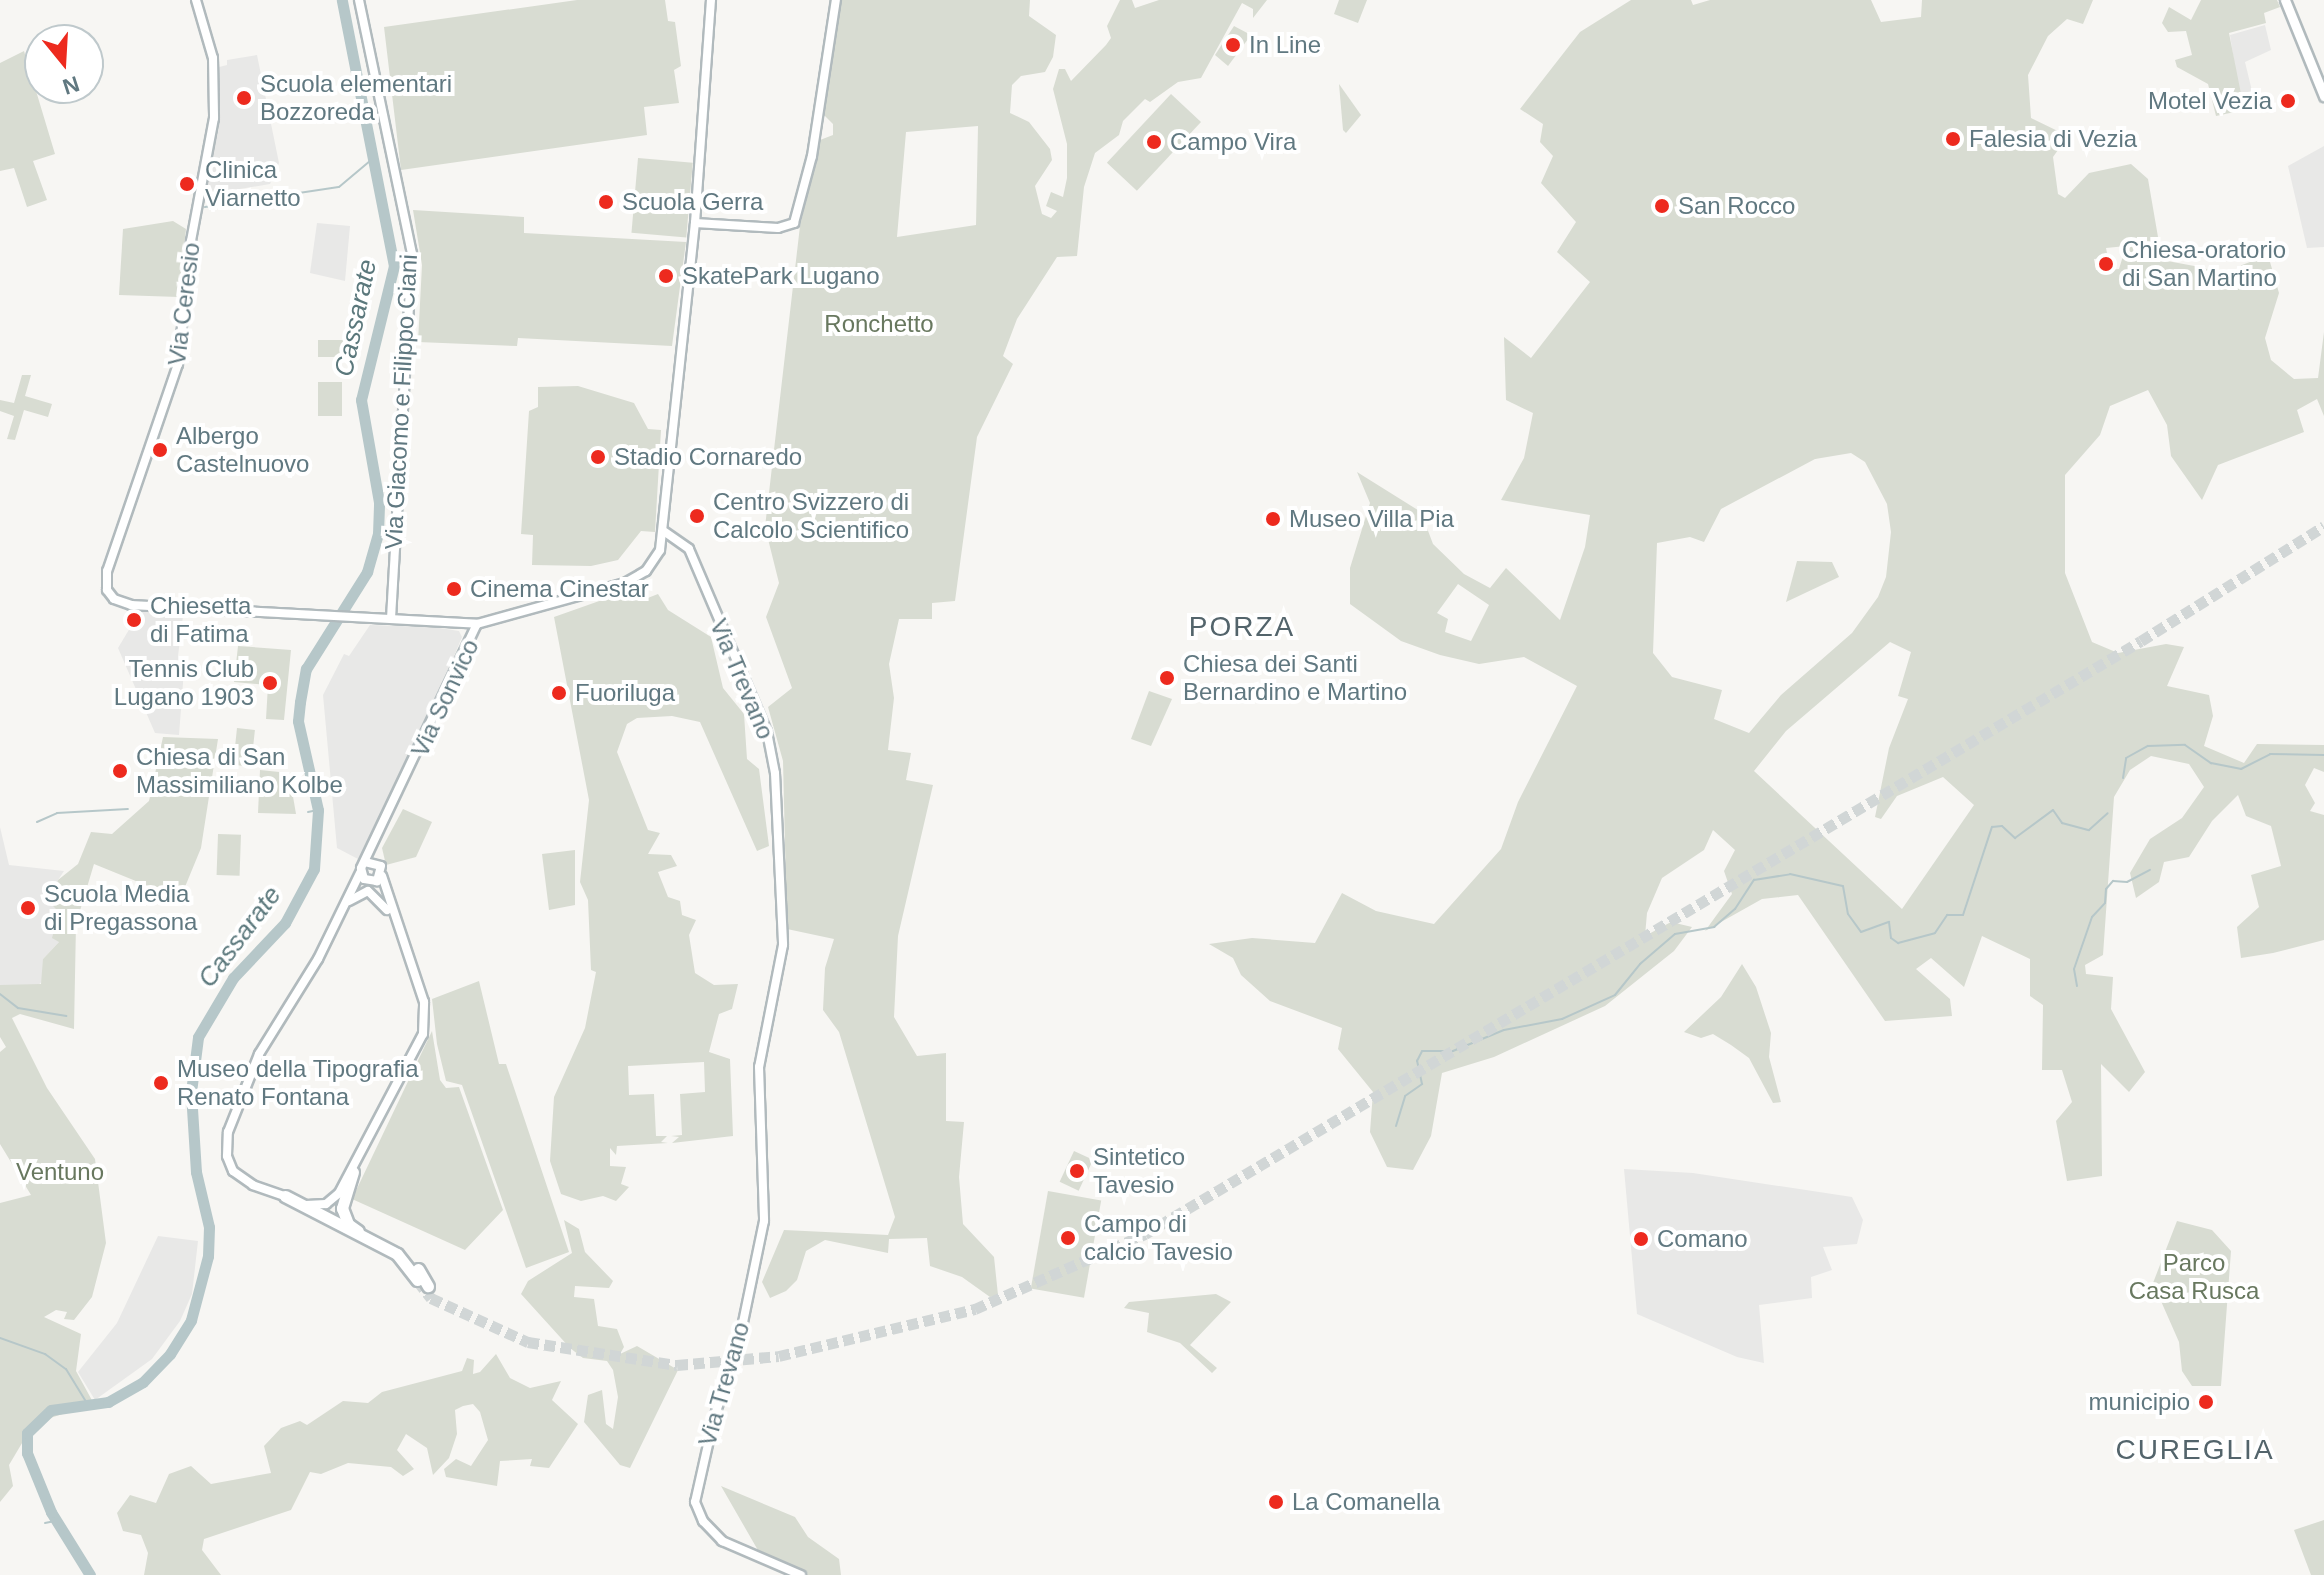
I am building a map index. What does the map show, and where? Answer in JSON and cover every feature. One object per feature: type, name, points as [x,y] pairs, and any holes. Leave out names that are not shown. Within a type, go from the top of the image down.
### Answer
[{"type":"highway","points":[[285,1196],[397,1254],[422,1283],[405,1253],[354,1229],[345,1219],[343,1197],[353,1172]]},
{"type":"main road","name":"Via Ceresio","points":[[196,0],[213,58],[213,131],[191,241],[178,364],[105,577],[114,599],[131,605],[324,618],[391,616]]},
{"type":"main road","name":"Via Giacomo e Filippo Ciani","points":[[359,0],[412,254],[391,616]]},
{"type":"main road","points":[[665,532],[695,223],[711,0]]},
{"type":"main road","points":[[695,223],[778,228],[794,223],[812,156],[836,0]]},
{"type":"main road","points":[[2285,0],[2324,96]]},
{"type":"main road","name":"Via Sonvico","points":[[365,862],[477,624],[631,581],[653,563],[665,532]]},
{"type":"main road","name":"Via Trevano","points":[[665,532],[689,549],[767,732],[775,773],[783,945],[759,1067],[764,1221],[739,1342],[696,1482],[697,1510],[722,1541],[801,1575]]},
{"type":"main road","points":[[391,616],[477,624]]},
{"type":"main road","points":[[377,842],[394,921],[422,992],[425,1024],[417,1051],[353,1172],[326,1204],[310,1206],[233,1171],[228,1135],[259,1054],[334,926],[365,862],[380,864]]},
{"type":"main road","points":[[360,873],[370,882],[382,876]]},
{"type":"main road","points":[[334,926],[362,891],[377,895],[394,921]]},
{"type":"shaded area","points":[[2265,25],[2271,50],[2245,62],[2252,91],[2239,94],[2230,35]]},
{"type":"shaded area","name":"Scuola elementari Bozzoreda","points":[[257,55],[279,163],[270,184],[204,195],[219,128],[219,67],[227,65],[227,60]]},
{"type":"shaded area","points":[[2324,146],[2324,247],[2307,248],[2288,166]]},
{"type":"shaded area","points":[[317,223],[350,226],[345,281],[310,273]]},
{"type":"shaded area","points":[[131,605],[184,608],[178,656],[185,657],[179,735],[155,733],[118,648],[130,628]]},
{"type":"shaded area","points":[[370,625],[433,627],[459,631],[462,637],[412,757],[408,756],[396,780],[400,782],[358,859],[337,848],[323,695],[344,654],[349,656]]},
{"type":"shaded area","name":"Scuola Media di Pregassona","points":[[0,827],[9,865],[64,871],[58,880],[59,942],[43,959],[44,980],[37,986],[0,985]]},
{"type":"shaded area","points":[[1624,1169],[1693,1173],[1852,1197],[1863,1220],[1857,1244],[1823,1247],[1832,1270],[1811,1277],[1812,1298],[1759,1305],[1764,1363],[1737,1357],[1637,1314]]},
{"type":"shaded area","points":[[158,1236],[198,1241],[192,1294],[180,1321],[152,1359],[95,1400],[78,1372],[117,1323]]},
{"type":"green space","points":[[577,0],[665,0],[668,21],[675,22],[681,66],[674,70],[679,103],[644,107],[647,135],[401,170],[384,27]]},
{"type":"green space","name":"Ronchetto","points":[[840,0],[1030,0],[1029,16],[1056,35],[1053,57],[1045,72],[1021,76],[1012,85],[1010,113],[1029,122],[1050,149],[1052,160],[1035,186],[1042,214],[1051,218],[1057,211],[1046,206],[1051,192],[1063,197],[1067,178],[1067,144],[1053,89],[1059,69],[1065,69],[1071,81],[1106,45],[1111,38],[1107,26],[1120,0],[1132,0],[1135,8],[1159,0],[1267,0],[1253,18],[1253,9],[1242,3],[1201,78],[1178,82],[1150,102],[1145,99],[1123,121],[1119,135],[1095,153],[1084,187],[1077,256],[1057,257],[1017,319],[1003,356],[1013,364],[977,437],[955,601],[932,603],[932,619],[899,619],[889,664],[894,698],[888,750],[911,753],[906,780],[933,785],[898,936],[894,1017],[917,1056],[946,1053],[946,1121],[964,1122],[959,1177],[963,1224],[994,1257],[998,1295],[990,1297],[962,1277],[930,1266],[927,1238],[889,1239],[888,1253],[825,1240],[806,1251],[797,1280],[786,1291],[770,1298],[762,1282],[784,1230],[888,1235],[895,1217],[839,1032],[823,1010],[825,968],[834,939],[787,929],[783,761],[768,707],[792,688],[766,617],[779,583],[765,527],[800,226],[820,140],[833,135],[833,124],[823,114]],"holes":[[[978,126],[976,225],[897,237],[906,132]]]},
{"type":"green space","points":[[1339,0],[1367,0],[1358,23],[1334,14]]},
{"type":"green space","points":[[1631,0],[1691,0],[1693,5],[1710,0],[1871,0],[1881,22],[1921,17],[1922,0],[2093,0],[2083,24],[2067,19],[2048,36],[2028,75],[2031,118],[2068,136],[2053,157],[2058,194],[2065,198],[2089,173],[2131,164],[2148,179],[2162,260],[2205,268],[2227,281],[2242,265],[2268,255],[2279,293],[2265,338],[2271,360],[2294,379],[2318,378],[2324,332],[2324,416],[2317,399],[2297,410],[2304,432],[2218,465],[2202,500],[2171,456],[2167,425],[2148,390],[2110,406],[2100,435],[2065,475],[2065,573],[2092,642],[2118,653],[2166,644],[2184,647],[2167,686],[2209,695],[2213,716],[2204,746],[2244,763],[2257,744],[2324,745],[2324,772],[2314,768],[2305,785],[2315,803],[2310,811],[2324,815],[2324,940],[2273,953],[2241,958],[2237,927],[2259,907],[2251,875],[2281,866],[2271,826],[2246,816],[2238,795],[2212,821],[2189,857],[2164,862],[2159,882],[2136,898],[2130,873],[2150,839],[2182,818],[2204,787],[2189,764],[2151,756],[2130,770],[2114,797],[2103,955],[2085,965],[2086,974],[2113,977],[2111,1009],[2145,1072],[2129,1092],[2101,1064],[2102,1176],[2067,1181],[2056,1121],[2072,1102],[2062,1070],[2042,1070],[2043,1005],[2030,996],[2030,959],[1982,936],[1964,987],[1931,958],[1916,969],[1950,999],[1952,1016],[1885,1021],[1798,895],[1762,899],[1705,931],[1732,894],[1724,871],[1735,850],[1713,830],[1704,850],[1662,878],[1647,913],[1645,936],[1671,922],[1692,927],[1674,951],[1605,1006],[1494,1057],[1442,1073],[1431,1136],[1413,1170],[1387,1167],[1370,1132],[1373,1092],[1338,1049],[1342,1028],[1270,1001],[1241,975],[1233,958],[1209,944],[1252,938],[1315,943],[1342,893],[1376,911],[1434,924],[1501,849],[1518,802],[1577,686],[1524,657],[1479,664],[1401,641],[1350,604],[1350,568],[1370,503],[1357,472],[1421,512],[1433,544],[1464,574],[1490,588],[1506,568],[1560,620],[1585,547],[1590,515],[1501,500],[1524,458],[1533,413],[1506,400],[1504,337],[1531,358],[1590,282],[1557,252],[1576,222],[1541,183],[1553,156],[1540,142],[1543,124],[1520,109],[1580,32]],"holes":[[[2126,246],[2119,269],[2096,270],[2094,259],[2108,258],[2106,248]],[[1851,453],[1865,462],[1887,504],[1891,532],[1886,577],[1878,597],[1852,633],[1781,695],[1749,733],[1714,719],[1722,690],[1672,677],[1653,653],[1657,543],[1690,537],[1704,542],[1721,509],[1815,459]],[[1458,584],[1489,605],[1471,641],[1445,632],[1448,619],[1437,613]],[[1890,642],[1911,652],[1898,696],[1908,699],[1889,748],[1875,817],[1881,819],[1897,796],[1943,777],[1974,805],[1902,909],[1754,771],[1786,731]]]},
{"type":"green space","points":[[2201,0],[2277,0],[2280,7],[2264,13],[2266,23],[2229,33],[2244,109],[2239,111],[2216,116],[2208,84],[2177,67],[2175,60],[2192,55],[2186,31],[2168,32],[2162,23],[2169,7],[2191,20]]},
{"type":"green space","name":"In Line","points":[[1234,26],[1251,35],[1228,66],[1215,55]]},
{"type":"green space","points":[[24,51],[24,104],[40,104],[55,154],[33,161],[47,200],[27,207],[14,168],[0,171],[0,63]]},
{"type":"green space","points":[[1339,84],[1361,115],[1346,133],[1343,130]]},
{"type":"green space","name":"Campo Vira","points":[[1171,94],[1201,122],[1137,191],[1107,163]]},
{"type":"green space","points":[[638,158],[693,163],[686,238],[631,233]]},
{"type":"green space","points":[[413,210],[524,217],[524,233],[686,242],[672,346],[518,338],[517,346],[418,342],[422,265]]},
{"type":"green space","points":[[173,221],[186,229],[179,297],[119,295],[123,229]]},
{"type":"green space","points":[[318,340],[348,340],[348,357],[318,357]]},
{"type":"green space","points":[[22,375],[31,375],[25,396],[52,404],[48,417],[24,410],[15,440],[7,439],[14,416],[0,411],[0,400],[14,403]]},
{"type":"green space","points":[[318,382],[342,382],[342,416],[318,416]]},
{"type":"green space","name":"Stadio Cornaredo","points":[[578,386],[634,403],[648,429],[661,430],[655,532],[641,531],[618,560],[591,566],[532,565],[533,535],[521,534],[529,411],[538,407],[538,387]]},
{"type":"green space","points":[[1797,561],[1832,562],[1839,577],[1786,602]]},
{"type":"green space","points":[[636,588],[640,601],[658,594],[668,610],[711,637],[723,688],[744,714],[747,759],[759,769],[769,846],[757,851],[700,722],[672,716],[637,718],[627,724],[617,752],[648,830],[660,833],[648,854],[671,855],[677,866],[658,872],[668,897],[680,901],[682,915],[696,920],[689,935],[695,973],[714,985],[738,984],[732,1009],[719,1014],[709,1052],[730,1059],[733,1136],[672,1143],[679,1137],[671,1136],[682,1135],[680,1094],[705,1092],[704,1062],[628,1066],[629,1095],[654,1094],[656,1136],[667,1136],[661,1142],[668,1143],[617,1146],[616,1155],[610,1148],[610,1166],[626,1167],[621,1184],[629,1187],[616,1201],[603,1196],[581,1201],[561,1194],[550,1161],[554,1097],[585,1028],[596,972],[591,970],[588,900],[580,882],[589,800],[554,617]]},
{"type":"green space","name":"Tennis Club Lugano 1903","points":[[238,646],[291,650],[284,720],[266,719],[268,685],[234,682]]},
{"type":"green space","points":[[1149,691],[1172,699],[1151,746],[1131,739]]},
{"type":"green space","points":[[237,728],[255,730],[251,767],[233,765]]},
{"type":"green space","name":"Ventuno","points":[[163,737],[218,739],[201,848],[180,899],[94,864],[76,924],[74,1029],[20,1014],[12,1018],[47,1088],[95,1159],[106,1243],[92,1297],[74,1320],[64,1319],[67,1312],[56,1310],[44,1317],[81,1334],[76,1371],[94,1404],[47,1419],[28,1433],[9,1465],[13,1486],[0,1502],[0,1203],[31,1195],[0,1144],[0,1052],[6,1047],[0,1037],[0,985],[41,984],[43,959],[59,942],[52,938],[59,912],[53,906],[58,880],[78,864],[91,832],[112,834],[149,801]]},
{"type":"green space","points":[[260,770],[289,773],[296,814],[258,813]]},
{"type":"green space","points":[[403,809],[432,822],[416,857],[386,865],[382,848]]},
{"type":"green space","points":[[218,834],[241,835],[240,876],[217,875]]},
{"type":"green space","points":[[575,850],[575,905],[549,910],[542,854]]},
{"type":"green space","points":[[1742,964],[1756,987],[1771,1033],[1769,1057],[1781,1102],[1773,1103],[1749,1058],[1731,1045],[1713,1034],[1701,1038],[1684,1032],[1721,997]]},
{"type":"green space","points":[[479,981],[499,1064],[506,1064],[569,1252],[526,1268],[462,1085],[446,1081],[437,1044],[432,999]]},
{"type":"green space","points":[[432,1031],[440,1080],[446,1088],[459,1087],[503,1210],[465,1250],[352,1199]]},
{"type":"green space","name":"Sintetico Tavesio","points":[[1074,1151],[1093,1160],[1079,1191],[1060,1182]]},
{"type":"green space","name":"Campo di calcio Tavesio","points":[[1048,1191],[1101,1200],[1084,1298],[1031,1288]]},
{"type":"green space","points":[[564,1220],[579,1229],[585,1252],[613,1281],[609,1288],[575,1286],[574,1297],[594,1299],[598,1326],[617,1329],[624,1347],[620,1354],[637,1346],[678,1370],[630,1468],[620,1465],[584,1422],[588,1395],[602,1390],[606,1424],[613,1429],[618,1397],[613,1370],[607,1361],[583,1358],[570,1348],[521,1294],[528,1281],[572,1253]]},
{"type":"green space","name":"Parco Casa Rusca","points":[[2177,1221],[2212,1230],[2231,1251],[2221,1386],[2192,1386],[2182,1371],[2179,1342],[2153,1283]]},
{"type":"green space","points":[[1216,1294],[1231,1302],[1190,1345],[1217,1368],[1212,1373],[1180,1343],[1147,1332],[1149,1313],[1124,1308],[1129,1302]]},
{"type":"green space","points":[[496,1354],[510,1378],[530,1388],[561,1381],[552,1400],[578,1424],[549,1468],[530,1466],[532,1459],[500,1461],[497,1486],[446,1477],[444,1469],[456,1459],[471,1466],[488,1440],[480,1412],[473,1404],[463,1406],[455,1410],[457,1434],[449,1458],[433,1475],[427,1448],[406,1434],[397,1450],[414,1469],[403,1476],[391,1467],[348,1463],[321,1474],[310,1472],[291,1510],[204,1539],[202,1550],[221,1575],[144,1575],[148,1553],[141,1535],[123,1531],[117,1513],[130,1495],[156,1503],[169,1474],[191,1466],[211,1484],[271,1473],[264,1446],[281,1428],[300,1421],[307,1425],[343,1401],[368,1403],[382,1392],[462,1371],[467,1358],[474,1360],[473,1374],[480,1372]]},
{"type":"green space","points":[[721,1486],[795,1517],[808,1537],[839,1559],[841,1575],[801,1575],[763,1559]]},
{"type":"green space","points":[[2324,1520],[2324,1575],[2311,1575],[2294,1530]]},
{"type":"waterway","name":"Cassarate","points":[[90,1575],[51,1512],[27,1453],[27,1433],[51,1410],[108,1402],[143,1382],[170,1354],[191,1320],[208,1256],[209,1227],[196,1172],[191,1092],[198,1037],[233,978],[285,923],[314,869],[318,810],[298,721],[306,669],[367,572],[378,534],[379,502],[361,400],[394,266],[342,0]]},
{"type":"waterway","points":[[205,207],[339,187],[370,161]]},
{"type":"waterway","points":[[2123,778],[2126,758],[2148,746],[2185,745],[2211,763],[2241,769],[2270,754],[2324,755]]},
{"type":"waterway","points":[[37,822],[57,813],[128,809]]},
{"type":"waterway","points":[[308,812],[318,810]]},
{"type":"waterway","points":[[1396,1126],[1405,1096],[1422,1084],[1417,1061],[1422,1051],[1453,1051],[1504,1030],[1562,1019],[1615,995],[1640,964],[1675,934],[1714,927],[1735,909],[1754,880],[1790,874],[1843,886],[1848,914],[1861,932],[1889,922],[1891,938],[1898,943],[1935,933],[1947,915],[1963,915],[1992,827],[2002,826],[2015,838],[2053,810],[2062,823],[2089,830],[2108,813]]},
{"type":"waterway","points":[[2077,986],[2074,969],[2092,917],[2105,903],[2106,889],[2113,881],[2127,882],[2150,870]]},
{"type":"waterway","points":[[0,994],[18,1008],[66,1016]]},
{"type":"waterway","points":[[0,1338],[45,1354],[66,1369],[88,1405]]},
{"type":"waterway","points":[[45,1523],[55,1521]]},
{"type":"tunnel","points":[[417,1280],[431,1298],[528,1342],[677,1365],[779,1356],[975,1309],[1145,1234],[2141,641],[2324,526]]},
{"type":"place","name":"In Line","points":[[1233,45]]},
{"type":"place","name":"Scuola elementari Bozzoreda","points":[[244,98]]},
{"type":"place","name":"Motel Vezia","points":[[2288,101]]},
{"type":"place","name":"Falesia di Vezia","points":[[1953,139]]},
{"type":"place","name":"Campo Vira","points":[[1154,142]]},
{"type":"place","name":"Clinica Viarnetto","points":[[187,184]]},
{"type":"place","name":"Scuola Gerra","points":[[606,202]]},
{"type":"place","name":"San Rocco","points":[[1662,206]]},
{"type":"place","name":"Chiesa-oratorio di San Martino","points":[[2106,264]]},
{"type":"place","name":"SkatePark Lugano","points":[[666,276]]},
{"type":"place","name":"Albergo Castelnuovo","points":[[160,450]]},
{"type":"place","name":"Stadio Cornaredo","points":[[598,457]]},
{"type":"place","name":"Centro Svizzero di Calcolo Scientifico","points":[[697,516]]},
{"type":"place","name":"Museo Villa Pia","points":[[1273,519]]},
{"type":"place","name":"Cinema Cinestar","points":[[454,589]]},
{"type":"place","name":"Chiesetta di Fatima","points":[[134,620]]},
{"type":"place","name":"Chiesa dei Santi Bernardino e Martino","points":[[1167,678]]},
{"type":"place","name":"Tennis Club Lugano 1903","points":[[270,683]]},
{"type":"place","name":"Fuoriluga","points":[[559,693]]},
{"type":"place","name":"Chiesa di San Massimiliano Kolbe","points":[[120,771]]},
{"type":"place","name":"Scuola Media di Pregassona","points":[[28,908]]},
{"type":"place","name":"Museo della Tipografia Renato Fontana","points":[[161,1083]]},
{"type":"place","name":"Sintetico Tavesio","points":[[1077,1171]]},
{"type":"place","name":"Campo di calcio Tavesio","points":[[1068,1238]]},
{"type":"place","name":"Comano","points":[[1641,1239]]},
{"type":"place","name":"municipio","points":[[2206,1402]]},
{"type":"place","name":"La Comanella","points":[[1276,1502]]},
{"type":"district","name":"PORZA","points":[[1242,627]]},
{"type":"district","name":"CUREGLIA","points":[[2195,1450]]}]
